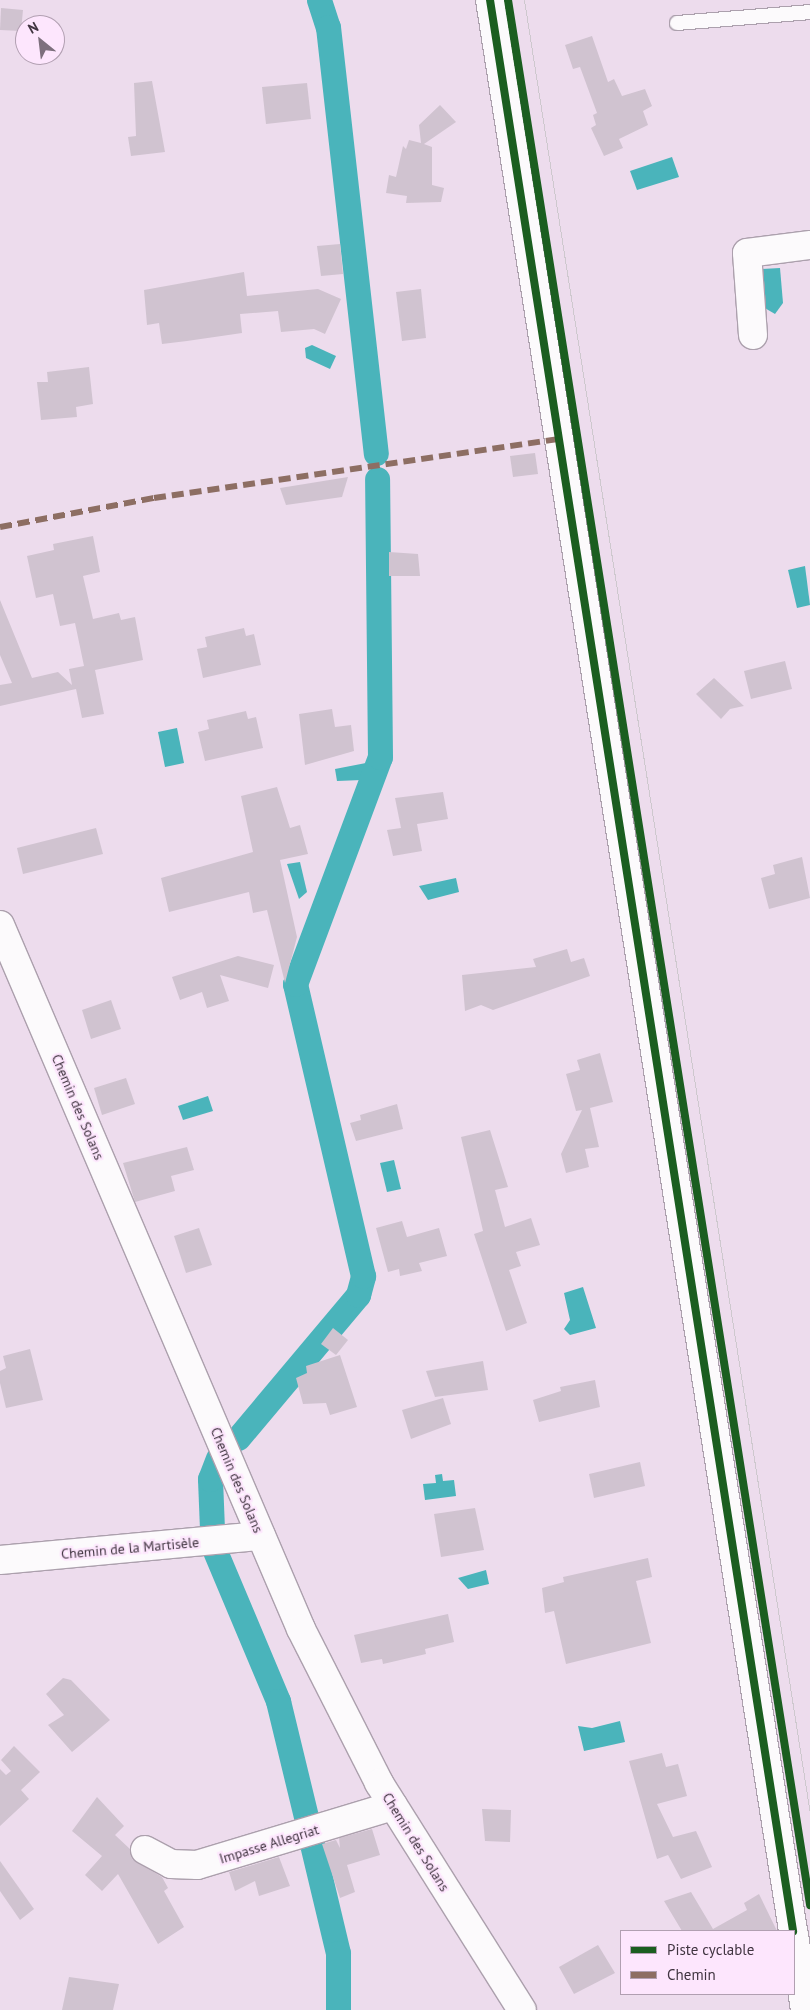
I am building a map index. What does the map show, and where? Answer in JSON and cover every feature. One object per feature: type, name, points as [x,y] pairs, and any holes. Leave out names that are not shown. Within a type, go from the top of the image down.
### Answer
[{"type":"street","points":[[490,0],[793,1930]]},
{"type":"street","points":[[753,335],[747,253],[810,245]]},
{"type":"street","name":"Chemin des Solans","points":[[0,925],[8,965],[301,1629],[393,1806],[522,2010]]},
{"type":"street","name":"Chemin de la Martisèle","points":[[0,1560],[261,1536]]},
{"type":"street","name":"Impasse Allegriat","points":[[145,1850],[171,1864],[197,1865],[393,1806]]},
{"type":"street","points":[[795,1942],[805,2010]]},
{"type":"lane","points":[[677,23],[810,12]]},
{"type":"water","points":[[672,157],[679,177],[637,190],[630,171]]},
{"type":"water","points":[[780,268],[783,303],[775,314],[763,307],[761,269]]},
{"type":"water","points":[[312,345],[336,356],[330,369],[306,358],[305,348]]},
{"type":"water","points":[[805,566],[810,605],[797,608],[788,570]]},
{"type":"water","points":[[177,728],[184,763],[165,767],[158,732]]},
{"type":"water","points":[[366,763],[362,780],[337,781],[335,769]]},
{"type":"water","points":[[300,862],[307,892],[299,899],[287,864]]},
{"type":"water","points":[[456,878],[459,892],[428,900],[419,886]]},
{"type":"water","points":[[208,1096],[213,1111],[183,1120],[178,1106]]},
{"type":"water","points":[[394,1160],[401,1189],[387,1192],[380,1163]]},
{"type":"water","points":[[583,1287],[596,1328],[570,1335],[564,1329],[570,1320],[564,1293]]},
{"type":"water","points":[[442,1474],[443,1481],[454,1480],[456,1496],[425,1500],[423,1484],[436,1483],[435,1475]]},
{"type":"water","points":[[486,1570],[489,1584],[468,1589],[458,1578]]},
{"type":"water","points":[[620,1721],[625,1742],[584,1751],[578,1726],[592,1728]]},
{"type":"building","points":[[1,8],[23,10],[23,15],[15,15],[15,31],[0,30]]},
{"type":"building","points":[[592,36],[608,82],[614,79],[622,96],[645,89],[652,106],[643,111],[648,125],[619,139],[623,148],[604,156],[591,128],[596,125],[593,115],[597,113],[580,67],[573,69],[565,45]]},
{"type":"building","points":[[152,81],[165,152],[131,156],[128,137],[136,136],[134,83]]},
{"type":"building","points":[[307,83],[311,119],[266,124],[262,87]]},
{"type":"building","points":[[440,105],[456,122],[424,144],[432,147],[432,185],[444,188],[441,202],[406,203],[407,196],[386,193],[389,175],[396,177],[403,146],[406,149],[409,140],[421,143],[419,125]]},
{"type":"building","points":[[340,244],[343,274],[321,276],[317,246]]},
{"type":"building","points":[[244,272],[247,296],[318,289],[341,299],[325,334],[314,329],[281,332],[278,311],[240,314],[242,333],[162,344],[159,323],[147,325],[144,290]]},
{"type":"building","points":[[421,289],[426,338],[402,341],[396,292]]},
{"type":"building","points":[[89,367],[93,404],[76,407],[77,417],[41,420],[37,382],[48,382],[47,372]]},
{"type":"building","points":[[535,453],[538,474],[513,477],[510,456]]},
{"type":"building","points":[[348,477],[342,497],[286,505],[280,488]]},
{"type":"building","points":[[93,536],[100,572],[83,576],[93,619],[119,613],[121,620],[135,617],[143,660],[95,670],[104,714],[82,718],[76,689],[0,706],[0,685],[12,683],[0,655],[0,600],[32,678],[58,672],[72,685],[69,669],[84,666],[75,623],[60,626],[53,594],[36,598],[27,556],[54,550],[53,544]]},
{"type":"building","points":[[389,552],[418,554],[420,576],[389,576]]},
{"type":"building","points":[[244,628],[246,636],[254,634],[261,665],[203,678],[197,649],[207,647],[205,637]]},
{"type":"building","points":[[785,661],[792,689],[751,699],[744,671]]},
{"type":"building","points":[[714,678],[744,706],[730,709],[721,719],[696,694]]},
{"type":"building","points":[[332,709],[335,727],[351,725],[354,751],[305,765],[299,714]]},
{"type":"building","points":[[246,711],[248,719],[256,717],[263,748],[205,761],[198,732],[209,729],[207,720]]},
{"type":"building","points":[[277,787],[290,828],[300,825],[308,854],[280,860],[297,937],[285,983],[267,910],[253,913],[249,892],[169,912],[161,878],[253,852],[241,796]]},
{"type":"building","points":[[443,792],[448,819],[417,824],[422,851],[393,856],[387,830],[401,828],[395,798]]},
{"type":"building","points":[[96,828],[103,854],[23,874],[17,848]]},
{"type":"building","points":[[802,857],[810,898],[769,909],[761,878],[775,874],[773,865]]},
{"type":"building","points":[[567,949],[571,962],[584,958],[590,976],[493,1010],[481,1005],[465,1011],[462,975],[536,967],[533,959]]},
{"type":"building","points":[[238,956],[274,965],[268,988],[220,975],[229,1001],[207,1008],[202,992],[180,1000],[172,977]]},
{"type":"building","points":[[111,1000],[121,1029],[91,1039],[82,1010]]},
{"type":"building","points":[[600,1053],[613,1102],[590,1108],[599,1147],[585,1149],[589,1167],[566,1173],[561,1154],[582,1110],[576,1111],[566,1074],[580,1070],[577,1060]]},
{"type":"building","points":[[126,1078],[135,1104],[102,1115],[94,1088]]},
{"type":"building","points":[[397,1104],[403,1129],[356,1141],[350,1123],[361,1120],[360,1115]]},
{"type":"building","points":[[490,1130],[508,1187],[495,1190],[505,1227],[531,1218],[540,1245],[516,1252],[521,1266],[509,1270],[527,1323],[506,1331],[474,1234],[483,1231],[461,1137]]},
{"type":"building","points":[[187,1147],[194,1170],[171,1176],[175,1191],[135,1202],[123,1163]]},
{"type":"building","points":[[402,1221],[407,1237],[439,1228],[447,1256],[419,1263],[422,1271],[400,1276],[399,1269],[388,1272],[376,1228]]},
{"type":"building","points":[[199,1228],[212,1265],[186,1273],[174,1236]]},
{"type":"building","points":[[333,1328],[348,1340],[336,1355],[321,1344]]},
{"type":"building","points":[[30,1349],[43,1400],[6,1408],[0,1383],[0,1371],[6,1368],[3,1356]]},
{"type":"building","points":[[340,1355],[357,1407],[330,1415],[326,1403],[303,1404],[296,1378],[307,1373],[306,1366]]},
{"type":"building","points":[[483,1361],[488,1390],[435,1397],[426,1371]]},
{"type":"building","points":[[595,1380],[600,1407],[539,1422],[533,1400],[561,1391],[560,1387]]},
{"type":"building","points":[[443,1398],[451,1424],[411,1439],[402,1410]]},
{"type":"building","points":[[640,1462],[645,1486],[594,1498],[589,1474]]},
{"type":"building","points":[[475,1508],[484,1550],[441,1557],[434,1514]]},
{"type":"building","points":[[648,1558],[652,1577],[636,1581],[651,1643],[566,1664],[554,1611],[545,1613],[542,1588],[564,1582],[563,1577]]},
{"type":"building","points":[[448,1614],[454,1642],[425,1649],[426,1654],[383,1664],[382,1659],[361,1663],[354,1635]]},
{"type":"building","points":[[63,1678],[71,1680],[110,1720],[72,1752],[48,1725],[64,1715],[46,1694]]},
{"type":"building","points":[[14,1746],[40,1772],[21,1790],[29,1799],[0,1826],[0,1769],[6,1775],[11,1771],[1,1760]]},
{"type":"building","points":[[662,1753],[666,1767],[678,1764],[687,1796],[657,1804],[673,1837],[696,1831],[712,1867],[681,1879],[668,1855],[657,1859],[629,1761]]},
{"type":"building","points":[[97,1797],[124,1826],[115,1835],[130,1849],[132,1859],[162,1877],[168,1888],[164,1891],[184,1927],[158,1944],[118,1874],[102,1891],[85,1875],[102,1856],[72,1831]]},
{"type":"building","points":[[482,1809],[511,1810],[510,1842],[485,1841]]},
{"type":"building","points":[[372,1829],[380,1855],[347,1865],[355,1892],[340,1898],[322,1844],[336,1840],[340,1848],[339,1838]]},
{"type":"building","points":[[279,1857],[290,1886],[259,1896],[255,1881],[235,1891],[229,1872]]},
{"type":"building","points":[[0,1861],[34,1909],[20,1920],[0,1891]]},
{"type":"building","points":[[691,1892],[713,1929],[747,1910],[744,1903],[759,1894],[777,1930],[681,1930],[664,1901]]},
{"type":"building","points":[[598,1945],[615,1973],[574,1994],[559,1967]]},
{"type":"building","points":[[69,1977],[119,1984],[113,2010],[62,2010]]},
{"type":"waterway","points":[[319,0],[328,27],[376,453]]},
{"type":"waterway","points":[[238,1438],[358,1295],[363,1276],[295,984],[380,757],[377,479]]},
{"type":"waterway","points":[[212,1529],[210,1479],[218,1458]]},
{"type":"waterway","points":[[215,1551],[278,1701],[307,1821]]},
{"type":"waterway","points":[[312,1844],[338,1953],[338,2010]]},
{"type":"tram line","points":[[524,0],[810,1814]]},
{"type":"marked path","points":[[0,527],[154,498],[558,439]]},
{"type":"cycle path","points":[[490,0],[793,1930]]},
{"type":"cycle path","points":[[508,0],[810,1905]]}]
